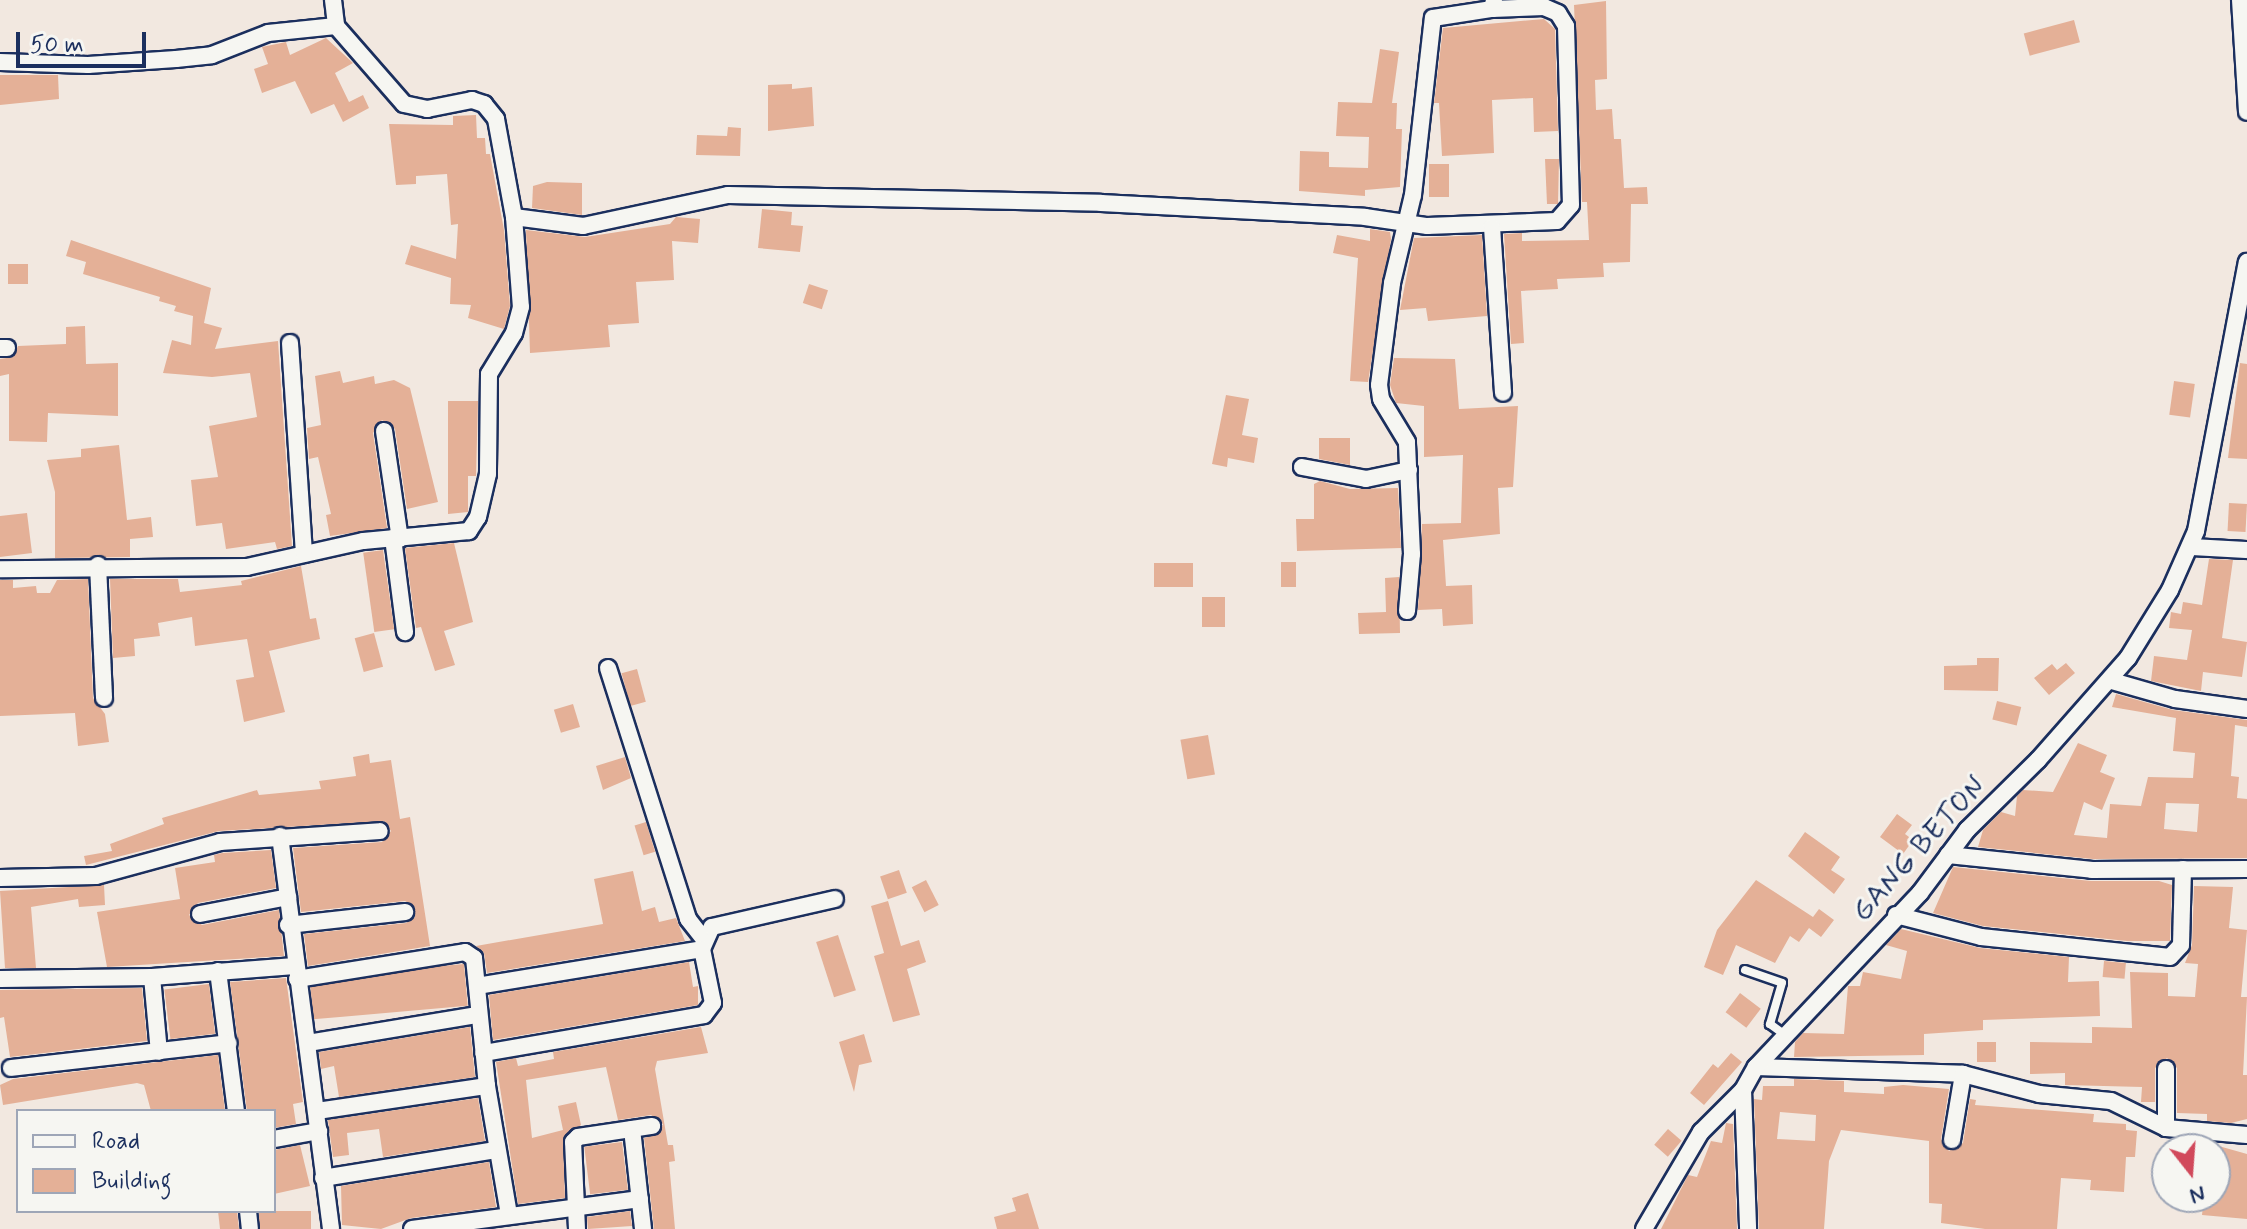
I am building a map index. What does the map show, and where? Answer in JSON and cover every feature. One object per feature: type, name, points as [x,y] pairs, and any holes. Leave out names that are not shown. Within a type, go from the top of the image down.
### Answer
[{"type":"street","points":[[0,569],[98,565],[198,571],[273,564],[304,554],[397,539],[464,534],[478,517],[489,461],[486,384],[514,333],[521,307],[514,217],[500,127],[484,104],[472,100],[427,109],[404,104],[336,26],[333,0]]},
{"type":"street","points":[[2240,0],[2244,18],[2247,112]]},
{"type":"street","points":[[514,217],[583,226],[728,195],[1101,203],[1365,217],[1402,223],[1492,227],[1557,221],[1571,205],[1564,20],[1544,7],[1493,5],[1433,18],[1413,195],[1402,223],[1379,385],[1381,399],[1403,429],[1409,470],[1412,554],[1407,611]]},
{"type":"street","points":[[0,62],[88,65],[176,59],[212,55],[268,33],[336,26]]},
{"type":"street","points":[[1492,227],[1503,393]]},
{"type":"street","name":"GANG BETON","points":[[1644,1229],[1701,1132],[1743,1090],[1756,1067],[1783,1033],[2112,681],[2170,590],[2191,547],[2206,488],[2247,262]]},
{"type":"street","points":[[290,343],[304,554]]},
{"type":"street","points":[[384,431],[405,632]]},
{"type":"street","points":[[1302,467],[1366,479],[1409,470]]},
{"type":"street","points":[[2191,547],[2247,550]]},
{"type":"street","points":[[98,565],[104,698]]},
{"type":"street","points":[[483,1053],[704,1015],[713,1003],[702,944],[683,907],[608,668]]},
{"type":"street","points":[[2112,681],[2175,699],[2247,709]]},
{"type":"street","points":[[0,878],[108,874],[220,842],[380,831]]},
{"type":"street","points":[[280,836],[288,897],[288,925],[308,1043],[331,1229]]},
{"type":"street","points":[[1948,855],[2092,870],[2247,869]]},
{"type":"street","points":[[1896,915],[1981,937],[2170,957],[2181,945],[2183,869]]},
{"type":"street","points":[[200,914],[288,897]]},
{"type":"street","points":[[477,986],[702,944],[712,927],[740,918],[835,899]]},
{"type":"street","points":[[288,925],[405,912]]},
{"type":"street","points":[[0,979],[152,977],[218,971],[296,973],[465,952],[477,962],[478,1015],[496,1150],[509,1215]]},
{"type":"street","points":[[218,971],[236,1109]]},
{"type":"street","points":[[152,977],[159,1052]]},
{"type":"street","points":[[308,1043],[478,1015]]},
{"type":"street","points":[[11,1068],[229,1043]]},
{"type":"street","points":[[1756,1067],[1963,1074],[2039,1094],[2111,1101],[2166,1128],[2247,1135]]},
{"type":"street","points":[[2166,1069],[2166,1128]]},
{"type":"street","points":[[1952,1140],[1963,1074]]},
{"type":"street","points":[[317,1111],[487,1086]]},
{"type":"street","points":[[1743,1090],[1748,1229]]},
{"type":"street","points":[[577,1229],[573,1142],[652,1126]]},
{"type":"street","points":[[632,1129],[643,1229]]},
{"type":"street","points":[[276,1139],[319,1131]]},
{"type":"street","points":[[323,1178],[496,1150]]},
{"type":"street","points":[[412,1229],[640,1199]]},
{"type":"lane","points":[[1745,970],[1782,983],[1770,1024],[1783,1033]]},
{"type":"building","points":[[1606,1],[1607,79],[1595,80],[1596,110],[1612,109],[1614,139],[1621,139],[1624,188],[1647,187],[1648,204],[1631,204],[1630,262],[1603,263],[1604,277],[1557,279],[1558,289],[1521,291],[1524,343],[1511,344],[1504,234],[1522,233],[1522,241],[1589,240],[1587,202],[1582,202],[1574,5]]},
{"type":"building","points":[[1544,19],[1555,29],[1558,131],[1534,132],[1533,98],[1492,100],[1494,153],[1442,156],[1439,103],[1434,103],[1443,28]]},
{"type":"building","points":[[2074,20],[2080,42],[2030,56],[2024,33]]},
{"type":"building","points":[[326,38],[353,63],[335,73],[349,102],[363,95],[369,108],[343,122],[334,104],[311,114],[295,81],[262,93],[254,69],[268,64],[262,47],[286,42],[290,55]]},
{"type":"building","points":[[1380,49],[1399,52],[1392,103],[1397,103],[1396,129],[1402,129],[1400,187],[1365,190],[1365,196],[1299,191],[1300,151],[1329,152],[1329,167],[1368,168],[1369,137],[1336,136],[1338,102],[1372,103]]},
{"type":"building","points":[[0,75],[58,75],[59,99],[0,105]]},
{"type":"building","points":[[792,84],[792,89],[812,87],[814,126],[768,131],[768,85]]},
{"type":"building","points":[[476,115],[477,138],[485,138],[486,154],[490,154],[504,230],[510,306],[504,329],[468,318],[471,305],[450,304],[451,278],[405,264],[411,245],[456,259],[458,224],[451,225],[447,174],[416,176],[416,184],[396,185],[389,124],[453,125],[453,116]]},
{"type":"building","points":[[728,127],[741,128],[740,156],[696,155],[697,135],[727,136]]},
{"type":"building","points":[[1545,159],[1559,159],[1558,204],[1547,204]]},
{"type":"building","points":[[1429,164],[1449,164],[1449,197],[1429,197]]},
{"type":"building","points":[[547,182],[582,183],[582,215],[532,208],[533,186]]},
{"type":"building","points":[[762,209],[792,212],[791,225],[803,226],[800,252],[758,248]]},
{"type":"building","points":[[676,217],[700,219],[698,243],[672,241],[674,280],[636,282],[639,323],[608,325],[610,347],[530,353],[526,230],[585,237],[670,224]]},
{"type":"building","points":[[1370,229],[1390,232],[1391,239],[1368,382],[1350,381],[1358,258],[1333,253],[1337,235],[1370,241]]},
{"type":"building","points":[[1482,235],[1487,316],[1428,321],[1426,308],[1400,310],[1414,238]]},
{"type":"building","points":[[71,240],[211,288],[204,323],[222,328],[215,349],[278,341],[292,546],[277,549],[275,542],[226,549],[222,523],[196,526],[191,480],[218,477],[209,426],[257,417],[250,373],[212,377],[163,373],[172,340],[191,345],[193,316],[174,311],[176,306],[159,301],[160,297],[83,274],[86,262],[66,256]]},
{"type":"building","points":[[8,264],[28,264],[28,284],[8,284]]},
{"type":"building","points":[[809,284],[828,290],[822,309],[803,303]]},
{"type":"building","points":[[85,326],[86,364],[118,363],[118,416],[48,413],[47,442],[9,441],[9,374],[0,376],[0,359],[13,357],[18,346],[66,344],[66,327]]},
{"type":"building","points":[[1394,358],[1455,359],[1459,409],[1518,406],[1513,487],[1498,488],[1500,534],[1443,540],[1446,586],[1472,585],[1473,624],[1443,626],[1442,609],[1418,610],[1422,524],[1461,523],[1463,455],[1424,457],[1424,406],[1396,403],[1390,385]]},
{"type":"building","points":[[2240,363],[2247,364],[2247,459],[2228,458]]},
{"type":"building","points":[[340,371],[343,383],[374,376],[375,384],[394,380],[410,388],[438,502],[407,509],[395,429],[382,420],[373,433],[387,528],[330,536],[326,515],[331,514],[318,457],[309,459],[307,428],[321,425],[315,376]]},
{"type":"building","points":[[2174,381],[2195,384],[2190,418],[2169,415]]},
{"type":"building","points":[[1226,395],[1249,399],[1242,435],[1258,438],[1254,463],[1228,458],[1227,467],[1212,464]]},
{"type":"building","points":[[448,401],[478,401],[476,476],[468,476],[468,512],[448,514]]},
{"type":"building","points":[[1319,438],[1350,438],[1350,465],[1319,459]]},
{"type":"building","points":[[119,445],[127,520],[151,517],[153,537],[130,539],[130,557],[55,558],[55,492],[47,460],[81,457],[81,449]]},
{"type":"building","points":[[1320,481],[1350,489],[1398,488],[1401,548],[1297,551],[1296,519],[1314,519],[1314,484]]},
{"type":"building","points":[[2229,503],[2247,504],[2246,532],[2228,531]]},
{"type":"building","points":[[27,513],[32,553],[0,557],[0,516]]},
{"type":"building","points":[[454,543],[473,622],[444,631],[455,665],[435,671],[421,627],[416,628],[405,548]]},
{"type":"building","points":[[383,550],[394,629],[374,632],[363,553]]},
{"type":"building","points":[[2209,559],[2233,560],[2222,638],[2247,642],[2242,677],[2203,672],[2201,691],[2151,681],[2154,656],[2187,660],[2192,630],[2169,628],[2171,612],[2181,614],[2183,602],[2202,605]]},
{"type":"building","points":[[1281,562],[1296,562],[1296,587],[1281,587]]},
{"type":"building","points":[[1154,563],[1193,563],[1193,587],[1154,587]]},
{"type":"building","points":[[301,566],[310,619],[316,618],[320,639],[269,651],[285,712],[244,722],[236,680],[254,677],[247,639],[195,646],[192,617],[158,623],[160,636],[134,639],[135,656],[113,658],[110,579],[178,579],[180,592],[242,585],[241,581]]},
{"type":"building","points":[[1399,577],[1400,633],[1359,634],[1358,613],[1386,612],[1385,578]]},
{"type":"building","points":[[88,579],[93,698],[105,714],[109,742],[78,746],[75,713],[0,716],[0,580],[13,580],[13,588],[36,586],[37,593],[50,593],[57,580]]},
{"type":"building","points":[[1202,597],[1225,597],[1225,627],[1202,627]]},
{"type":"building","points":[[374,633],[383,667],[364,672],[355,638]]},
{"type":"building","points":[[1977,658],[1999,658],[1998,691],[1944,690],[1944,666],[1977,665]]},
{"type":"building","points":[[2066,663],[2075,673],[2049,695],[2034,678],[2052,664],[2057,670]]},
{"type":"building","points":[[637,669],[646,702],[630,706],[622,673]]},
{"type":"building","points":[[2116,694],[2173,710],[2247,720],[2247,727],[2235,725],[2231,776],[2239,777],[2237,798],[2247,799],[2247,858],[2093,859],[1978,847],[1983,830],[2001,812],[2015,816],[2017,796],[2023,790],[2053,792],[2078,743],[2107,755],[2100,772],[2115,778],[2102,810],[2084,802],[2074,835],[2107,838],[2110,804],[2141,806],[2148,777],[2193,778],[2195,753],[2173,751],[2176,718],[2112,707]],"holes":[[[2166,803],[2199,804],[2197,832],[2164,829]]]},
{"type":"building","points":[[1997,701],[2021,707],[2017,725],[1992,719]]},
{"type":"building","points":[[573,704],[580,727],[561,733],[554,710]]},
{"type":"building","points":[[1208,735],[1215,774],[1187,779],[1180,740]]},
{"type":"building","points":[[369,754],[370,763],[391,760],[400,819],[410,817],[430,946],[308,966],[304,934],[406,923],[415,917],[414,906],[405,901],[301,912],[293,848],[382,842],[391,831],[384,821],[219,831],[86,865],[84,856],[112,851],[110,844],[164,824],[162,818],[257,790],[259,795],[321,789],[319,781],[356,776],[353,757]]},
{"type":"building","points":[[625,757],[631,778],[603,790],[596,766]]},
{"type":"building","points":[[1897,814],[1912,825],[1905,834],[1913,840],[1903,854],[1880,837]]},
{"type":"building","points":[[646,822],[655,852],[644,855],[635,826]]},
{"type":"building","points":[[1805,832],[1840,857],[1831,870],[1845,879],[1834,894],[1788,856]]},
{"type":"building","points":[[271,850],[276,888],[198,903],[189,915],[202,925],[279,910],[284,956],[107,967],[97,912],[180,899],[175,868],[215,862],[214,855],[222,853]]},
{"type":"building","points":[[1953,867],[2091,881],[2159,881],[2172,885],[2170,941],[2127,941],[1983,926],[1933,913]]},
{"type":"building","points":[[899,870],[907,893],[888,899],[880,877]]},
{"type":"building","points":[[633,871],[642,911],[655,907],[659,922],[676,918],[685,941],[487,973],[484,953],[476,946],[603,924],[594,879]]},
{"type":"building","points":[[926,880],[939,905],[924,912],[912,887]]},
{"type":"building","points":[[1756,880],[1813,917],[1819,909],[1834,920],[1821,937],[1809,928],[1799,942],[1790,936],[1775,963],[1736,945],[1723,975],[1704,967],[1717,930]]},
{"type":"building","points":[[104,885],[105,905],[79,907],[78,899],[31,907],[36,968],[5,968],[0,891]]},
{"type":"building","points":[[2194,886],[2233,887],[2229,928],[2247,930],[2241,997],[2247,997],[2243,1075],[2247,1075],[2247,1119],[2231,1123],[2207,1121],[2207,1114],[2177,1113],[2177,1068],[2167,1058],[2155,1068],[2155,1102],[2141,1102],[2142,1087],[2065,1085],[2065,1073],[2030,1074],[2030,1042],[2092,1043],[2092,1027],[2132,1028],[2130,972],[2168,973],[2168,996],[2195,997],[2198,964],[2185,963],[2192,945]]},
{"type":"building","points":[[888,901],[901,946],[919,940],[926,962],[907,969],[920,1015],[893,1022],[874,956],[884,953],[871,906]]},
{"type":"building","points":[[1901,929],[1980,948],[2069,957],[2068,982],[2099,981],[2100,1016],[1983,1020],[1983,1030],[1924,1034],[1924,1055],[1794,1057],[1795,1042],[1803,1033],[1844,1034],[1848,986],[1860,986],[1863,972],[1901,979],[1907,951],[1886,945]]},
{"type":"building","points":[[838,935],[856,990],[834,997],[816,942]]},
{"type":"building","points":[[2104,961],[2126,963],[2125,979],[2103,977]]},
{"type":"building","points":[[689,962],[693,987],[698,986],[698,1005],[493,1040],[489,995]]},
{"type":"building","points":[[464,964],[468,1006],[313,1019],[310,978]]},
{"type":"building","points":[[286,978],[303,1102],[293,1104],[296,1124],[276,1128],[276,1109],[247,1109],[230,982]]},
{"type":"building","points":[[209,984],[215,1034],[170,1039],[164,989]]},
{"type":"building","points":[[142,988],[147,1041],[10,1057],[4,1017],[0,1018],[0,990]]},
{"type":"building","points":[[1740,993],[1761,1009],[1746,1028],[1726,1012]]},
{"type":"building","points":[[470,1027],[475,1077],[339,1097],[334,1066],[321,1069],[319,1052]]},
{"type":"building","points":[[701,1027],[708,1053],[657,1061],[655,1069],[668,1145],[673,1145],[675,1161],[669,1162],[675,1229],[654,1229],[644,1138],[659,1134],[663,1124],[651,1115],[618,1120],[606,1067],[526,1080],[532,1138],[563,1130],[558,1106],[576,1102],[581,1125],[563,1139],[565,1198],[518,1204],[496,1062],[516,1058],[518,1066],[554,1059],[553,1052]]},
{"type":"building","points":[[864,1034],[872,1062],[859,1065],[854,1092],[839,1042]]},
{"type":"building","points":[[1977,1042],[1996,1042],[1996,1062],[1977,1062]]},
{"type":"building","points":[[1731,1053],[1742,1062],[1704,1105],[1690,1093],[1713,1064],[1718,1068]]},
{"type":"building","points":[[218,1055],[225,1109],[150,1109],[144,1085],[137,1083],[3,1105],[0,1085],[13,1079]]},
{"type":"building","points":[[1794,1079],[1844,1081],[1844,1092],[1884,1094],[1884,1087],[1903,1085],[1949,1089],[1941,1139],[1949,1151],[1963,1143],[1970,1099],[1976,1100],[1975,1105],[2094,1114],[2093,1122],[2126,1124],[2126,1130],[2137,1131],[2135,1157],[2126,1157],[2124,1192],[2090,1190],[2091,1180],[2061,1178],[2057,1229],[1985,1229],[1941,1223],[1942,1204],[1929,1203],[1929,1141],[1841,1130],[1829,1161],[1824,1229],[1759,1229],[1754,1099],[1762,1100],[1763,1086],[1794,1086]],"holes":[[[1780,1112],[1816,1115],[1815,1141],[1777,1139]]]},
{"type":"building","points":[[478,1098],[485,1141],[383,1157],[379,1129],[347,1133],[349,1155],[333,1157],[328,1120]]},
{"type":"building","points":[[1726,1123],[1733,1124],[1737,1229],[1661,1229],[1688,1175],[1697,1177],[1711,1141],[1722,1143]]},
{"type":"building","points":[[1668,1129],[1682,1141],[1668,1157],[1654,1145]]},
{"type":"building","points":[[622,1142],[628,1190],[590,1194],[584,1147]]},
{"type":"building","points":[[300,1145],[310,1186],[276,1194],[276,1150]]},
{"type":"building","points":[[2231,1149],[2247,1154],[2247,1219],[2202,1215],[2231,1213]]},
{"type":"building","points":[[489,1162],[496,1207],[411,1218],[381,1229],[342,1225],[341,1186]]},
{"type":"building","points":[[1028,1193],[1039,1229],[997,1229],[994,1217],[1016,1211],[1012,1198]]},
{"type":"building","points":[[311,1211],[311,1229],[259,1229],[259,1213]]},
{"type":"building","points":[[630,1211],[632,1226],[588,1229],[587,1217]]},
{"type":"building","points":[[218,1213],[237,1213],[239,1229],[220,1229]]}]
